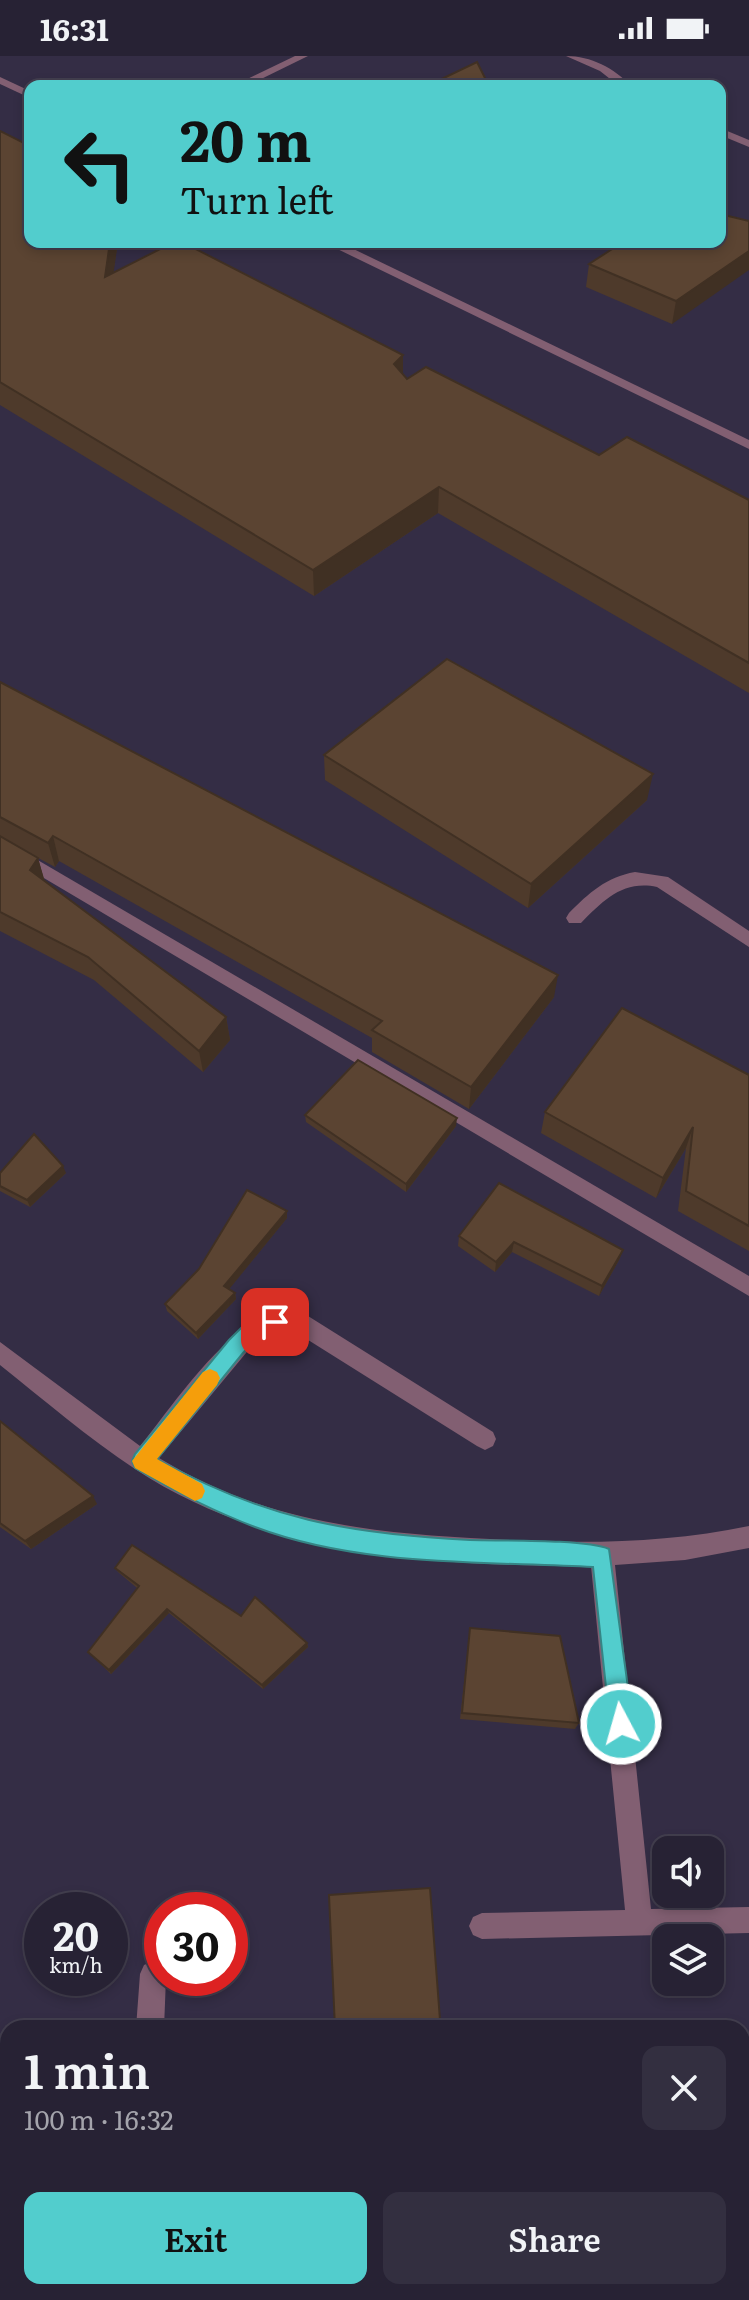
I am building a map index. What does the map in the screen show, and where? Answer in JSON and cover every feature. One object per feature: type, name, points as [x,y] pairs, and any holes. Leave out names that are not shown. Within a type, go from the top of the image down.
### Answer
[{"type":"street","points":[[251,80],[303,56]]},
{"type":"street","points":[[571,56],[604,69],[617,80]]},
{"type":"street","points":[[0,80],[24,92]]},
{"type":"street","points":[[726,134],[749,144]]},
{"type":"street","points":[[342,248],[749,445]]},
{"type":"street","points":[[0,844],[749,1287]]},
{"type":"street","points":[[575,918],[607,886],[619,880],[648,877],[662,882],[749,940]]},
{"type":"street","points":[[142,1461],[252,1330],[275,1322],[300,1323],[485,1439]]},
{"type":"street","points":[[0,1352],[142,1461],[197,1493],[258,1518],[323,1536],[389,1546],[602,1557],[706,1548],[749,1537]]},
{"type":"street","points":[[602,1557],[639,1922]]},
{"type":"street","points":[[482,1926],[749,1920]]},
{"type":"street","points":[[150,2020],[152,1996]]},
{"type":"building","points":[[477,62],[486,80],[440,80]]},
{"type":"building","points":[[0,131],[24,143],[24,248],[109,248],[105,277],[162,248],[194,248],[403,355],[394,364],[407,379],[426,367],[599,455],[627,437],[749,500],[749,663],[439,487],[313,570],[0,382]]},
{"type":"building","points":[[726,215],[749,221],[749,251],[676,301],[589,264],[614,248],[726,248]]},
{"type":"building","points":[[447,659],[653,774],[531,884],[324,755]]},
{"type":"building","points":[[0,682],[558,975],[471,1087],[372,1030],[382,1021],[53,836],[48,843],[0,817]]},
{"type":"building","points":[[0,836],[38,858],[30,870],[226,1017],[199,1051],[88,957],[0,912]]},
{"type":"building","points":[[622,1008],[749,1075],[749,1226],[686,1191],[693,1127],[663,1178],[545,1112]]},
{"type":"building","points":[[358,1060],[457,1118],[406,1184],[305,1115]]},
{"type":"building","points":[[34,1134],[63,1166],[27,1200],[0,1186],[0,1173]]},
{"type":"building","points":[[499,1183],[623,1250],[602,1286],[514,1242],[496,1262],[459,1236]]},
{"type":"building","points":[[247,1190],[287,1211],[224,1286],[235,1293],[196,1333],[165,1304],[199,1269]]},
{"type":"building","points":[[0,1421],[93,1496],[25,1541],[0,1523]]},
{"type":"building","points":[[132,1545],[241,1616],[255,1597],[307,1643],[262,1685],[167,1609],[109,1670],[88,1652],[139,1586],[115,1568]]},
{"type":"building","points":[[470,1628],[560,1636],[579,1723],[462,1713]]},
{"type":"building","points":[[430,1888],[440,2020],[335,2020],[329,1895]]},
{"type":"slow traffic","points":[[195,1491],[142,1461],[210,1378]]},
{"type":"route","points":[[275,1322],[252,1330],[142,1461],[197,1493],[258,1518],[323,1536],[389,1546],[602,1557],[621,1724]]}]
